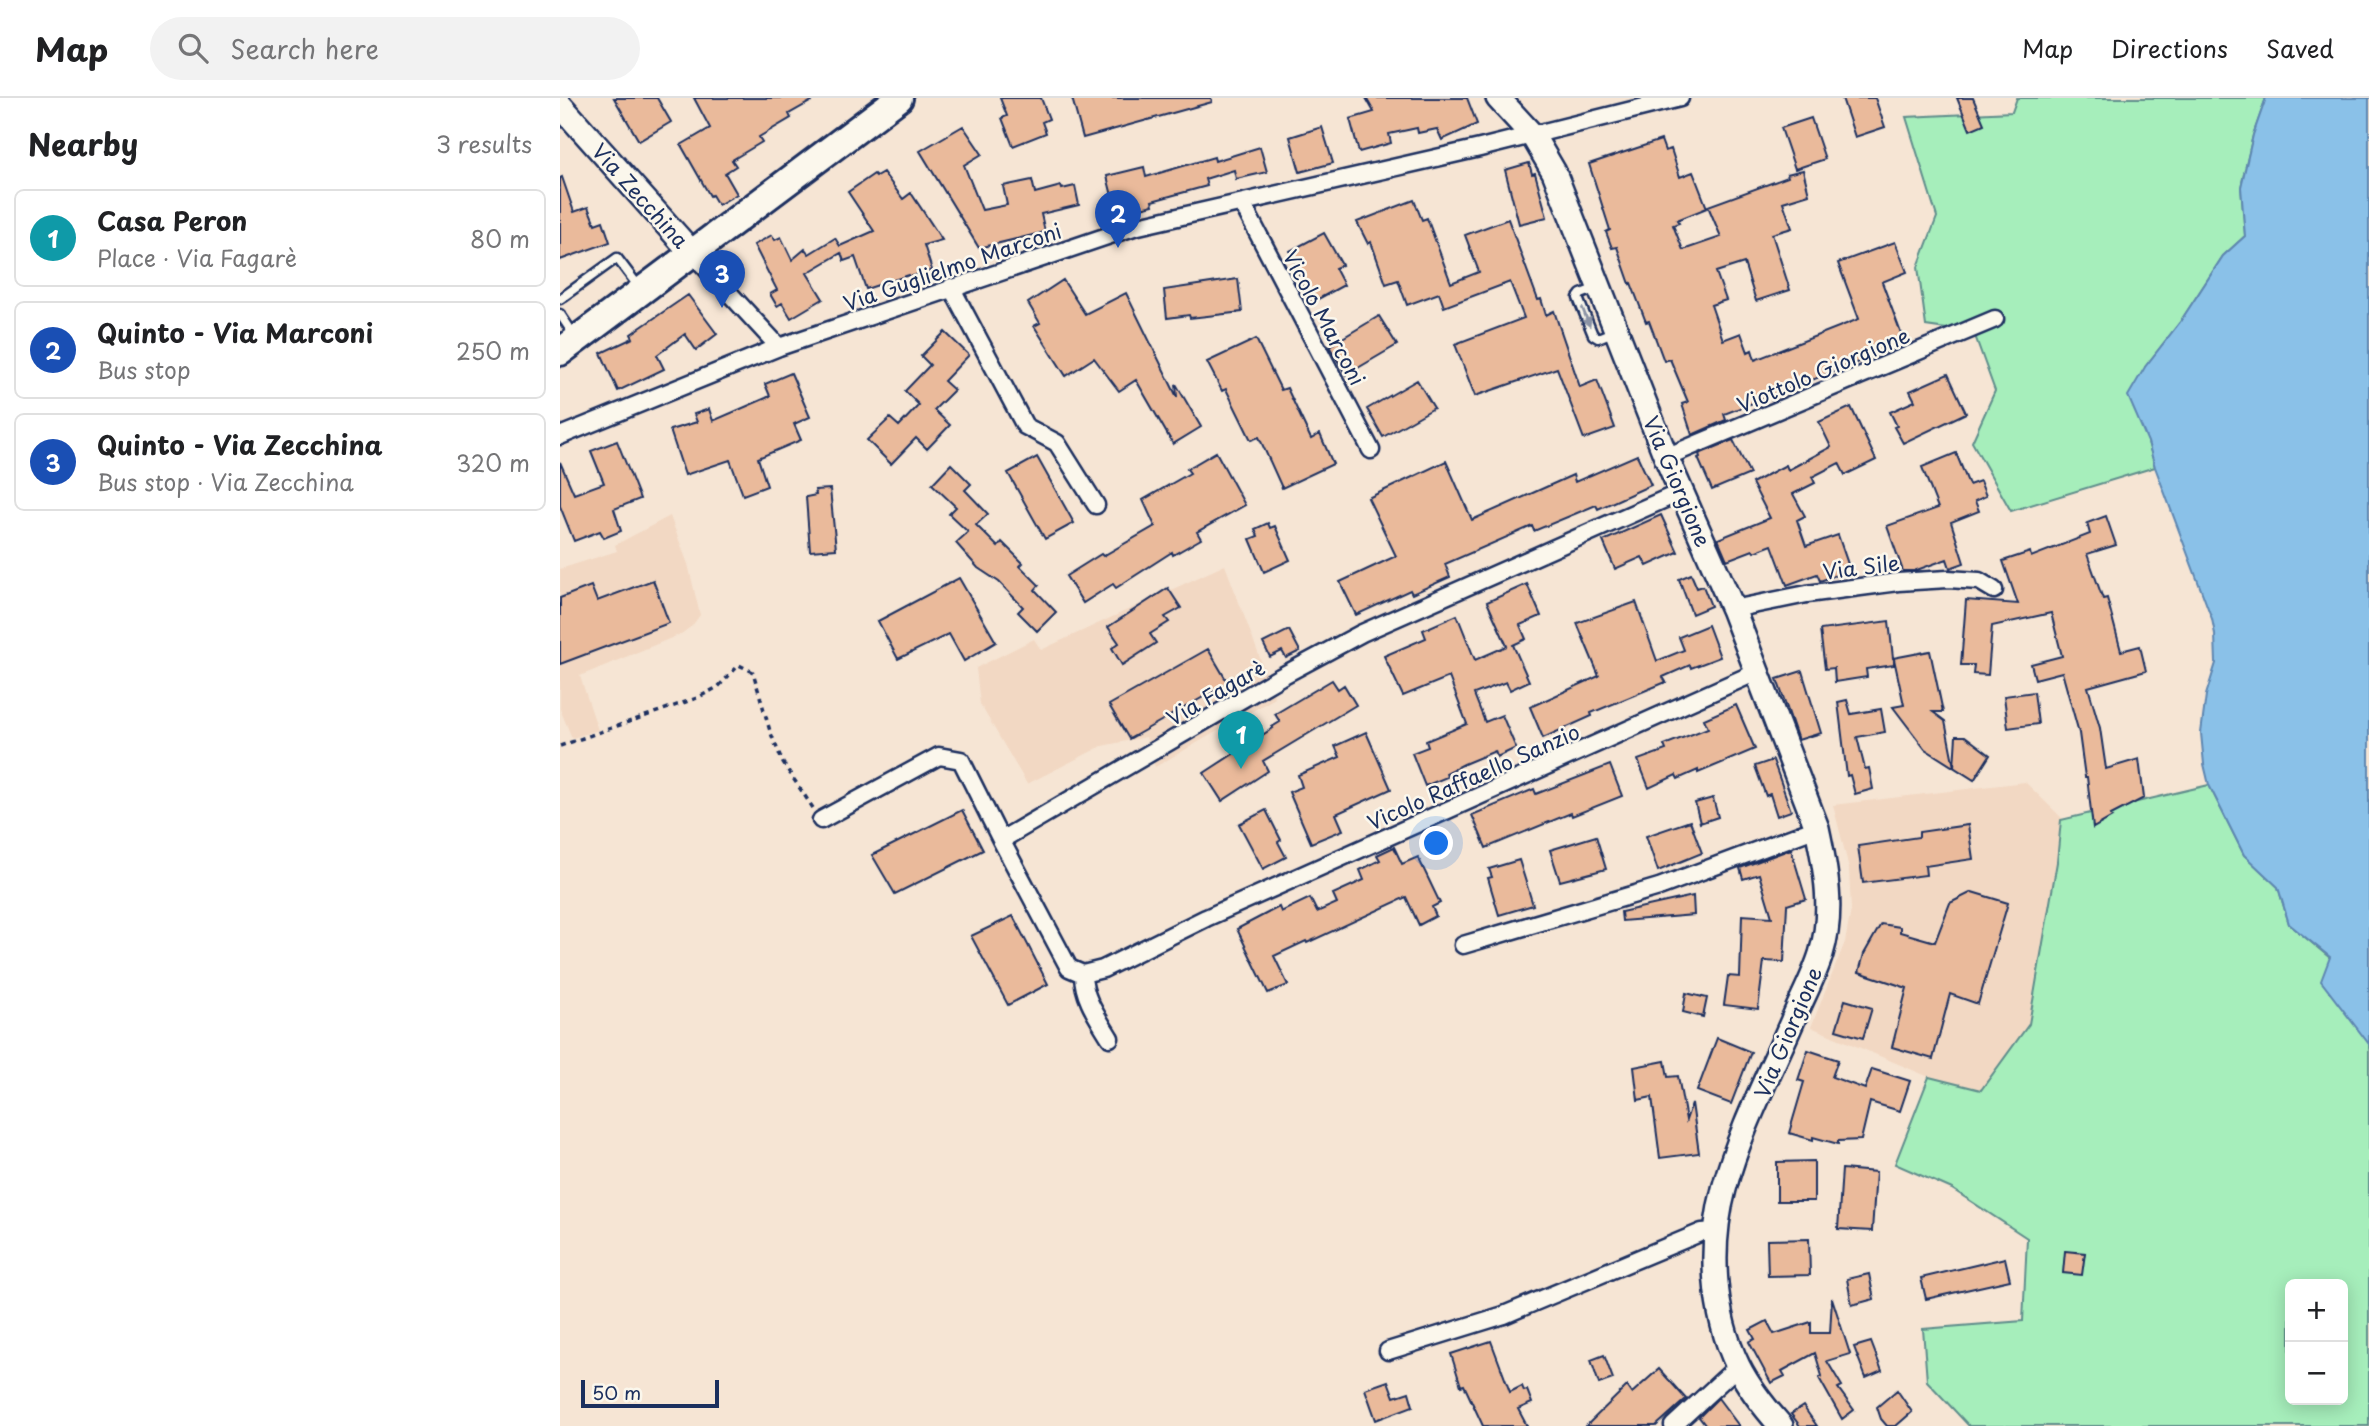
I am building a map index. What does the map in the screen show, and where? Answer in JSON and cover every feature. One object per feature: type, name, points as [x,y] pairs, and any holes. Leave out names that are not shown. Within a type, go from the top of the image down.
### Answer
[{"type":"main road","points":[[569,346],[899,98]]},
{"type":"street","name":"Via Giorgione","points":[[1498,98],[1533,136],[1554,172],[1666,457],[1733,610],[1817,828],[1825,862],[1828,909],[1821,953],[1735,1154],[1723,1191],[1716,1231],[1715,1280],[1723,1325],[1738,1366],[1764,1406],[1781,1426]]},
{"type":"street","name":"Via Guglielmo Marconi","points":[[560,436],[779,347],[951,287],[1134,228],[1533,136],[1680,98]]},
{"type":"street","name":"Via Zecchina","points":[[560,105],[779,347]]},
{"type":"street","name":"Vicolo Marconi","points":[[1241,203],[1371,450]]},
{"type":"street","points":[[951,287],[1025,426],[1057,443],[1096,505]]},
{"type":"street","name":"Viottolo Giorgione","points":[[1666,457],[1995,319]]},
{"type":"street","name":"Via Fagarè","points":[[1001,839],[1362,632],[1681,492]]},
{"type":"street","name":"Via Sile","points":[[1733,610],[1807,594],[1898,582],[1969,580],[1979,581],[1994,590]]},
{"type":"street","name":"Vicolo Raffaello Sanzio","points":[[1083,974],[1103,969],[1206,918],[1757,672]]},
{"type":"street","points":[[821,820],[939,756],[961,760],[1069,968],[1083,974],[1083,986],[1089,1002],[1110,1038]]},
{"type":"street","points":[[1463,945],[1659,887],[1817,828]]},
{"type":"street","points":[[1388,1350],[1504,1315],[1702,1232],[1716,1231]]},
{"type":"street","points":[[1673,1426],[1738,1366]]},
{"type":"lane","points":[[560,299],[617,258],[643,292]]},
{"type":"lane","points":[[560,314],[569,346]]},
{"type":"path","points":[[560,746],[696,698],[718,687],[739,665],[753,672],[770,732],[783,763],[821,820]]},
{"type":"shaded area","points":[[670,516],[688,564],[700,615],[692,626],[681,634],[580,676],[598,730],[572,738],[560,709],[560,569],[617,551],[615,545]]},
{"type":"shaded area","points":[[1225,565],[1275,698],[1155,767],[1146,737],[1102,746],[1027,784],[980,704],[976,668],[1034,639],[1041,650]]},
{"type":"shaded area","points":[[2025,782],[2063,819],[2057,862],[2029,1024],[1981,1090],[1929,1077],[1811,1027],[1845,942],[1851,910],[1849,868],[1833,805]]},
{"type":"green space","points":[[2017,98],[2266,98],[2253,135],[2241,187],[2245,236],[2223,256],[2180,322],[2145,367],[2148,442],[2155,467],[2011,511],[1972,442],[1995,391],[1974,333],[1926,326],[1918,267],[1937,217],[1906,117],[2012,112]]},
{"type":"green space","points":[[2209,785],[2244,855],[2278,887],[2289,924],[2330,958],[2369,1044],[2369,1426],[1969,1426],[1927,1381],[1923,1329],[2023,1321],[2027,1238],[1952,1189],[1895,1164],[1929,1077],[1981,1090],[2029,1024],[2057,862],[2061,820]]},
{"type":"water","points":[[2266,98],[2369,98],[2369,1044],[2321,981],[2330,957],[2289,924],[2278,887],[2244,855],[2209,785],[2201,733],[2206,695],[2216,663],[2212,619],[2148,442],[2128,396],[2145,367],[2180,322],[2223,256],[2245,236],[2241,187],[2253,135]]},
{"type":"building","points":[[614,98],[657,98],[671,122],[639,141]]},
{"type":"building","points":[[694,98],[817,98],[789,114],[791,118],[759,137],[762,142],[732,160],[736,166],[725,173],[737,194],[718,205],[681,145],[710,128]]},
{"type":"building","points":[[1000,98],[1041,98],[1049,119],[1042,122],[1046,133],[1013,146],[1002,118],[1007,116]]},
{"type":"building","points":[[1072,98],[1211,98],[1212,102],[1083,138]]},
{"type":"building","points":[[1366,98],[1467,98],[1477,124],[1442,140],[1437,129],[1418,133],[1417,128],[1389,134],[1391,143],[1359,152],[1350,119],[1374,112]]},
{"type":"building","points":[[1842,98],[1875,98],[1885,127],[1855,137]]},
{"type":"building","points":[[1957,98],[1973,98],[1984,124],[1970,130]]},
{"type":"building","points":[[1811,118],[1825,159],[1795,169],[1781,128]]},
{"type":"building","points":[[963,126],[982,154],[964,165],[982,210],[1007,205],[1003,186],[1032,180],[1035,193],[1061,186],[1062,189],[1075,186],[1079,205],[1041,214],[1045,232],[979,248],[920,151]]},
{"type":"building","points":[[1322,127],[1333,163],[1300,172],[1290,137]]},
{"type":"building","points":[[1661,140],[1665,151],[1671,149],[1680,177],[1693,172],[1707,208],[1677,220],[1679,223],[1673,225],[1683,250],[1721,237],[1708,206],[1803,170],[1809,194],[1783,202],[1792,228],[1772,234],[1790,290],[1756,301],[1744,263],[1716,272],[1726,300],[1711,305],[1723,340],[1741,333],[1748,352],[1752,350],[1755,360],[1859,319],[1838,263],[1895,242],[1907,272],[1882,282],[1905,344],[1724,414],[1726,420],[1692,435],[1682,404],[1688,402],[1670,359],[1664,361],[1617,247],[1612,248],[1606,232],[1610,230],[1589,164]]},
{"type":"building","points":[[1260,147],[1267,172],[1236,179],[1234,170],[1205,179],[1207,186],[1152,201],[1153,205],[1120,213],[1115,195],[1112,196],[1107,176],[1144,167],[1146,177]]},
{"type":"building","points":[[1529,163],[1532,174],[1535,173],[1547,217],[1519,224],[1505,170]]},
{"type":"building","points":[[883,172],[903,199],[911,193],[942,240],[924,245],[932,270],[866,289],[855,257],[844,261],[841,253],[807,273],[823,299],[791,318],[782,303],[777,306],[770,294],[777,290],[754,245],[772,235],[775,240],[781,237],[792,260],[805,249],[809,254],[835,238],[840,246],[874,231],[848,192],[874,174],[876,176]]},
{"type":"building","points":[[562,177],[574,212],[588,207],[595,224],[603,221],[610,242],[560,260],[560,178]]},
{"type":"building","points":[[1414,200],[1422,220],[1427,218],[1451,283],[1479,272],[1465,235],[1508,219],[1538,300],[1541,299],[1546,315],[1554,311],[1580,387],[1597,380],[1615,428],[1584,439],[1557,368],[1475,396],[1455,344],[1524,318],[1510,282],[1444,307],[1439,293],[1407,305],[1398,280],[1386,284],[1371,242],[1368,244],[1357,222]]},
{"type":"building","points":[[1324,233],[1342,265],[1335,268],[1344,285],[1311,303],[1299,279],[1300,270],[1290,251]]},
{"type":"building","points":[[1238,279],[1242,312],[1167,318],[1164,290]]},
{"type":"building","points":[[1063,280],[1085,314],[1126,293],[1177,397],[1176,384],[1201,427],[1173,444],[1136,380],[1119,391],[1094,358],[1066,376],[1034,326],[1040,323],[1028,303]]},
{"type":"building","points":[[688,295],[717,334],[696,350],[685,334],[657,355],[664,369],[618,391],[601,353],[633,338],[631,334]]},
{"type":"building","points":[[1379,316],[1397,345],[1346,375],[1329,346]]},
{"type":"building","points":[[945,332],[969,355],[944,381],[954,390],[934,410],[950,425],[927,449],[916,438],[891,464],[867,440],[890,418],[899,426],[919,405],[905,391],[930,365],[921,356]]},
{"type":"building","points":[[1256,339],[1281,390],[1287,388],[1311,439],[1320,434],[1333,464],[1282,488],[1259,437],[1251,440],[1226,389],[1222,391],[1207,362]]},
{"type":"building","points":[[791,373],[810,417],[794,424],[801,440],[758,458],[767,486],[743,495],[730,460],[685,475],[670,430],[697,422],[694,414],[709,409],[713,421],[766,398],[770,396],[765,384]]},
{"type":"building","points":[[1948,374],[1966,413],[1903,443],[1894,427],[1897,426],[1890,412],[1915,401],[1910,391]]},
{"type":"building","points":[[1417,380],[1434,408],[1383,437],[1367,409]]},
{"type":"building","points":[[1851,407],[1876,460],[1845,475],[1839,463],[1812,477],[1815,483],[1793,494],[1805,516],[1797,520],[1806,546],[1838,535],[1850,570],[1820,581],[1817,574],[1787,585],[1772,545],[1727,560],[1718,539],[1770,518],[1752,483],[1786,465],[1788,470],[1831,447],[1819,422]]},
{"type":"building","points":[[1733,440],[1750,474],[1712,490],[1698,458],[1699,454]]},
{"type":"building","points":[[617,441],[640,499],[614,509],[621,531],[604,538],[600,531],[574,541],[560,506],[560,462],[574,494],[604,483],[591,451]]},
{"type":"building","points":[[1216,452],[1245,505],[1197,532],[1201,539],[1173,555],[1172,552],[1116,588],[1113,584],[1083,603],[1066,576],[1155,526],[1143,500],[1190,473],[1187,469]]},
{"type":"building","points":[[1956,453],[1969,485],[1980,481],[1986,496],[1975,501],[1979,511],[1951,522],[1964,563],[1950,568],[1947,559],[1914,571],[1903,571],[1887,526],[1938,508],[1922,467]]},
{"type":"building","points":[[1637,455],[1651,485],[1598,509],[1596,505],[1534,531],[1532,526],[1445,564],[1450,577],[1412,594],[1410,590],[1356,615],[1340,582],[1396,556],[1368,498],[1446,461],[1472,520],[1573,475],[1575,482]]},
{"type":"building","points":[[1037,457],[1074,523],[1045,539],[1008,473]]},
{"type":"building","points":[[951,464],[971,484],[965,490],[988,514],[976,525],[998,547],[1002,542],[1023,563],[1020,566],[1039,585],[1035,590],[1056,612],[1037,631],[1018,612],[1023,607],[999,582],[978,568],[956,543],[968,532],[949,514],[956,507],[932,484]]},
{"type":"building","points":[[830,489],[836,549],[810,551],[806,497],[816,495],[815,490]]},
{"type":"building","points":[[1661,515],[1678,552],[1647,566],[1642,557],[1615,569],[1603,541]]},
{"type":"building","points":[[2106,516],[2116,545],[2087,554],[2103,599],[2107,598],[2121,651],[2140,646],[2146,671],[2088,687],[2100,728],[2106,769],[2139,759],[2144,798],[2093,828],[2079,733],[2062,672],[2035,679],[2031,664],[2062,656],[2051,613],[1992,626],[1988,675],[1973,674],[1974,665],[1961,665],[1966,600],[2018,604],[2003,561],[2030,552],[2031,557],[2090,534],[2087,523]]},
{"type":"building","points":[[1268,523],[1270,528],[1275,526],[1290,560],[1264,572],[1250,539],[1258,536],[1255,529]]},
{"type":"building","points":[[1691,574],[1697,588],[1703,586],[1711,606],[1692,614],[1679,579]]},
{"type":"building","points":[[959,578],[996,642],[964,661],[949,634],[898,659],[878,621]]},
{"type":"building","points":[[653,580],[669,623],[560,664],[560,598],[591,586],[597,601]]},
{"type":"building","points":[[1527,584],[1541,616],[1520,625],[1526,639],[1513,645],[1529,681],[1510,690],[1506,682],[1474,694],[1485,722],[1502,715],[1516,748],[1497,757],[1495,751],[1446,773],[1447,777],[1425,786],[1412,753],[1428,747],[1426,741],[1467,724],[1449,677],[1403,696],[1384,656],[1426,638],[1423,630],[1457,615],[1475,660],[1507,646],[1487,602]]},
{"type":"building","points":[[1168,588],[1181,608],[1165,617],[1169,622],[1150,634],[1156,643],[1122,665],[1112,648],[1119,643],[1108,627]]},
{"type":"building","points":[[1636,602],[1657,661],[1684,650],[1679,637],[1708,625],[1720,657],[1691,668],[1690,665],[1663,677],[1666,682],[1591,713],[1592,716],[1543,738],[1530,707],[1599,676],[1577,623]]},
{"type":"building","points":[[1889,621],[1893,658],[1930,651],[1943,712],[1933,712],[1945,721],[1954,767],[1956,736],[1965,736],[1990,755],[1974,780],[1925,749],[1893,707],[1904,705],[1894,659],[1894,665],[1866,669],[1867,677],[1835,682],[1834,668],[1825,669],[1820,630]]},
{"type":"building","points":[[1289,630],[1300,651],[1286,658],[1282,651],[1270,657],[1263,643]]},
{"type":"building","points":[[1208,649],[1228,683],[1129,739],[1109,705]]},
{"type":"building","points":[[1802,671],[1821,733],[1798,740],[1777,679]]},
{"type":"building","points":[[1332,680],[1338,689],[1344,685],[1356,705],[1263,761],[1268,771],[1222,801],[1204,773],[1273,728],[1280,722],[1275,714]]},
{"type":"building","points":[[2034,692],[2038,724],[2008,728],[2004,696]]},
{"type":"building","points":[[1847,700],[1851,714],[1881,709],[1885,732],[1857,737],[1865,769],[1869,768],[1873,789],[1855,794],[1850,775],[1847,776],[1838,702]]},
{"type":"building","points":[[1736,705],[1755,749],[1698,773],[1698,770],[1678,779],[1676,775],[1649,788],[1638,760],[1666,750],[1664,745],[1708,728],[1704,719]]},
{"type":"building","points":[[1366,732],[1391,789],[1336,814],[1343,830],[1311,843],[1289,792],[1302,787],[1298,775],[1340,757],[1335,746]]},
{"type":"building","points":[[1773,760],[1791,811],[1777,816],[1770,794],[1766,796],[1755,766]]},
{"type":"building","points":[[1610,765],[1622,796],[1572,816],[1571,813],[1486,848],[1472,815],[1534,789],[1536,794]]},
{"type":"building","points":[[1713,798],[1718,817],[1700,823],[1695,803]]},
{"type":"building","points":[[962,810],[983,850],[895,894],[872,855]]},
{"type":"building","points":[[1266,810],[1286,857],[1263,869],[1239,824]]},
{"type":"building","points":[[1690,821],[1702,853],[1658,871],[1646,836]]},
{"type":"building","points":[[1968,825],[1973,859],[1925,866],[1926,875],[1863,883],[1858,846],[1919,837],[1919,832]]},
{"type":"building","points":[[1596,836],[1606,869],[1560,881],[1550,850]]},
{"type":"building","points":[[1394,847],[1402,864],[1418,857],[1440,903],[1432,907],[1436,916],[1419,925],[1406,897],[1307,943],[1306,941],[1274,956],[1288,985],[1268,993],[1237,929],[1279,907],[1281,912],[1310,898],[1317,912],[1337,903],[1333,894],[1364,880],[1360,870],[1380,860],[1377,855]]},
{"type":"building","points":[[1791,849],[1806,899],[1787,905],[1784,962],[1764,961],[1758,1009],[1724,1005],[1728,976],[1740,977],[1742,915],[1772,917],[1759,874],[1743,879],[1740,868]]},
{"type":"building","points":[[1519,860],[1533,905],[1499,915],[1488,878],[1492,877],[1489,869]]},
{"type":"building","points":[[1972,892],[2008,903],[1978,1004],[1950,994],[1933,1059],[1892,1047],[1907,988],[1859,972],[1864,954],[1881,924],[1900,927],[1900,932],[1935,942],[1950,903]]},
{"type":"building","points":[[1693,896],[1694,915],[1622,921],[1621,912]]},
{"type":"building","points":[[1013,916],[1048,984],[1008,1005],[971,936]]},
{"type":"building","points":[[1686,993],[1707,998],[1703,1017],[1683,1012]]},
{"type":"building","points":[[1845,1000],[1872,1008],[1863,1038],[1836,1030]]},
{"type":"building","points":[[1717,1038],[1751,1052],[1731,1104],[1697,1091]]},
{"type":"building","points":[[1808,1050],[1838,1060],[1832,1077],[1865,1089],[1872,1069],[1910,1081],[1900,1111],[1870,1102],[1861,1140],[1838,1141],[1838,1144],[1789,1133],[1804,1082],[1798,1080]]},
{"type":"building","points":[[1665,1061],[1668,1077],[1678,1076],[1686,1120],[1692,1103],[1699,1153],[1660,1158],[1652,1097],[1638,1100],[1634,1067]]},
{"type":"building","points":[[1814,1161],[1814,1201],[1777,1201],[1777,1162]]},
{"type":"building","points":[[1842,1169],[1876,1172],[1872,1231],[1838,1229]]},
{"type":"building","points":[[1809,1239],[1810,1275],[1768,1276],[1767,1240]]},
{"type":"building","points":[[2065,1251],[2085,1253],[2082,1275],[2063,1273]]},
{"type":"building","points":[[2005,1258],[2010,1280],[1926,1299],[1921,1278]]},
{"type":"building","points":[[1869,1274],[1874,1299],[1852,1305],[1847,1279]]},
{"type":"building","points":[[1832,1298],[1850,1354],[1827,1361],[1842,1386],[1838,1388],[1854,1410],[1842,1419],[1819,1378],[1822,1376],[1815,1353],[1782,1371],[1785,1376],[1771,1383],[1749,1342],[1755,1339],[1750,1330],[1767,1321],[1774,1334],[1811,1322],[1811,1333],[1830,1333]]},
{"type":"building","points":[[1491,1341],[1510,1392],[1522,1386],[1524,1391],[1527,1390],[1532,1403],[1518,1409],[1527,1426],[1483,1426],[1464,1385],[1461,1386],[1451,1354]]},
{"type":"building","points":[[1871,1342],[1882,1371],[1866,1378],[1854,1347]]},
{"type":"building","points":[[1604,1355],[1613,1379],[1599,1384],[1591,1360]]},
{"type":"building","points":[[1659,1369],[1686,1399],[1656,1426],[1586,1426],[1627,1386],[1632,1393]]},
{"type":"building","points":[[1388,1381],[1394,1397],[1409,1392],[1413,1406],[1376,1420],[1365,1389]]},
{"type":"building","points":[[1897,1390],[1912,1412],[1896,1426],[1887,1426],[1877,1407]]},
{"type":"building","points":[[1718,1398],[1739,1426],[1706,1426],[1699,1417]]},
{"type":"building","points":[[1803,1406],[1817,1426],[1800,1426],[1791,1414]]},
{"type":"place","name":"Quinto - Via Marconi","points":[[1118,248]]},
{"type":"place","name":"Quinto - Via Zecchina","points":[[722,308]]},
{"type":"place","name":"Casa Peron","points":[[1241,769]]}]
